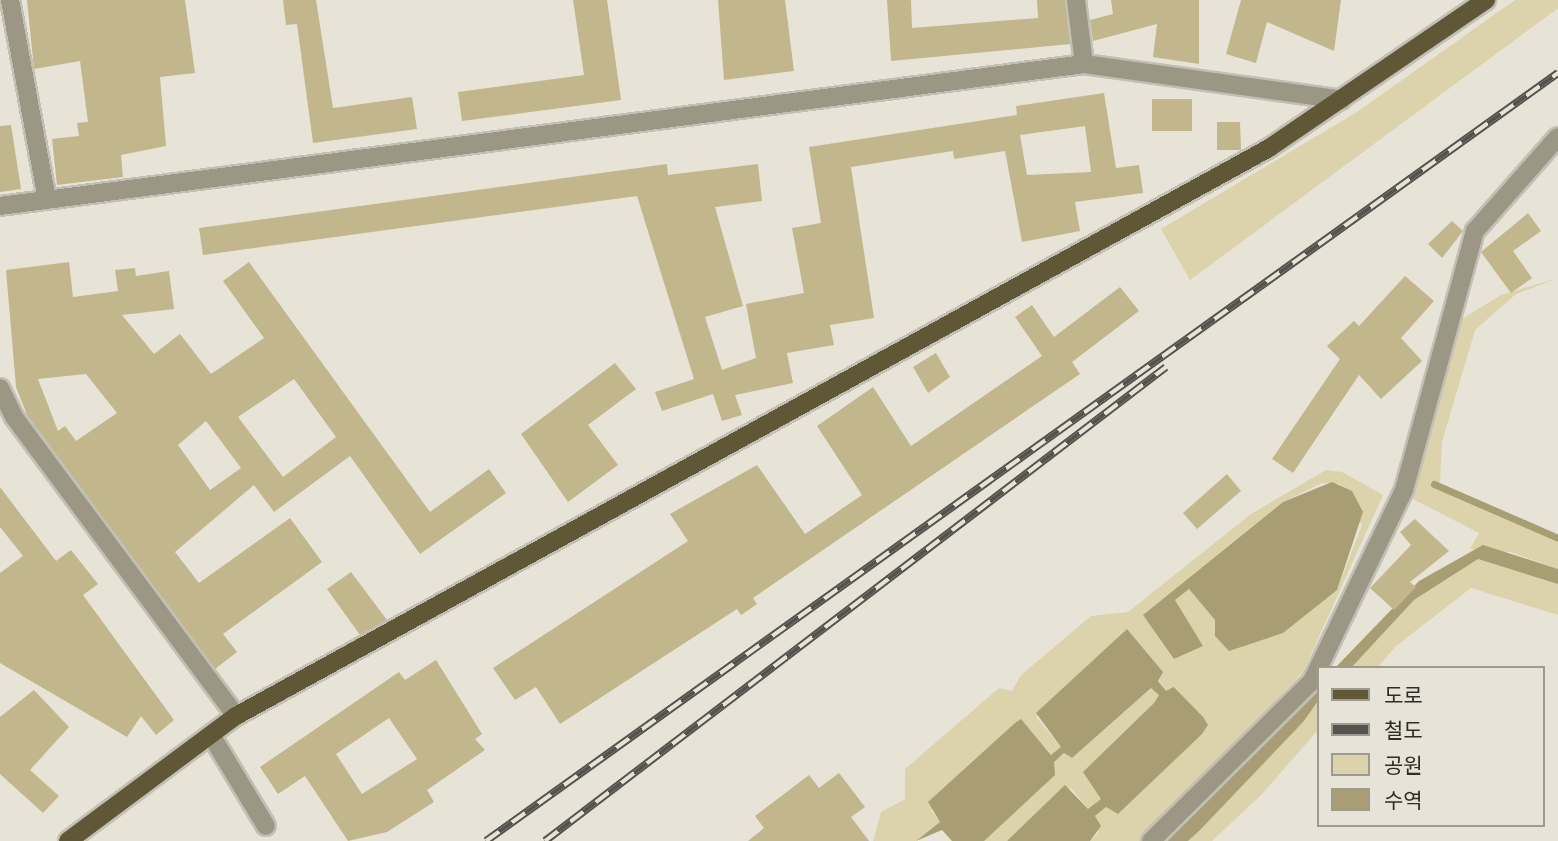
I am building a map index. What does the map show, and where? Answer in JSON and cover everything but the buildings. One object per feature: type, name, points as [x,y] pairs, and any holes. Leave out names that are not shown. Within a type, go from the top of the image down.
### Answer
[{"type":"main road","points":[[68,841],[236,716],[1269,148],[1486,0]]},
{"type":"street","points":[[10,0],[47,200]]},
{"type":"street","points":[[1076,0],[1084,64]]},
{"type":"street","points":[[0,206],[1084,64],[1342,100]]},
{"type":"street","points":[[1318,666],[1404,490],[1448,340],[1475,231],[1558,136]]},
{"type":"street","points":[[0,388],[14,417],[236,716]]},
{"type":"street","points":[[1151,841],[1311,681],[1316,671]]},
{"type":"street","points":[[211,735],[266,827]]},
{"type":"green space","points":[[1515,0],[1558,0],[1558,8],[1190,280],[1161,229],[1357,112]]},
{"type":"green space","points":[[1558,278],[1516,294],[1475,330],[1442,442],[1440,482],[1431,484],[1558,541],[1558,569],[1511,552],[1470,549],[1479,533],[1413,499],[1462,319],[1501,295]]},
{"type":"green space","points":[[1326,470],[1342,472],[1383,495],[1303,672],[1142,841],[1090,841],[1098,833],[1094,817],[1106,807],[1118,814],[1208,725],[1175,687],[1166,692],[1127,629],[1036,717],[1061,747],[1052,755],[1021,720],[931,810],[940,822],[916,841],[873,841],[881,812],[905,799],[905,769],[999,688],[1012,691],[1021,675],[1091,616],[1128,612],[1251,514]],"holes":[[[1322,483],[1340,484],[1362,525],[1337,590],[1272,635],[1215,620],[1189,589],[1174,600],[1203,646],[1174,659],[1143,615],[1283,502]]]},
{"type":"green space","points":[[1478,559],[1558,584],[1558,615],[1471,588],[1396,646],[1379,666],[1353,666],[1414,600]]},
{"type":"green space","points":[[1151,688],[1159,695],[1154,703],[1084,772],[1102,799],[1088,809],[1071,788],[1007,841],[984,841],[1053,762],[1065,753],[1072,758]]},
{"type":"green space","points":[[1316,703],[1316,732],[1261,795],[1212,841],[1188,841]]},
{"type":"water","points":[[1332,482],[1352,491],[1363,512],[1337,590],[1283,633],[1229,651],[1215,636],[1215,620],[1189,589],[1175,600],[1203,646],[1174,659],[1143,615],[1283,502]]},
{"type":"water","points":[[1483,545],[1558,569],[1558,584],[1478,559],[1414,600],[1353,666],[1337,666],[1419,581]]},
{"type":"water","points":[[1127,629],[1163,672],[1158,681],[1166,691],[1174,687],[1203,717],[1208,725],[1202,734],[1118,814],[1106,807],[1095,816],[1101,826],[1090,841],[1007,841],[1065,785],[1088,809],[1101,799],[1083,772],[1154,703],[1159,695],[1151,688],[1072,758],[1064,753],[1054,762],[1055,775],[984,841],[952,841],[942,830],[916,841],[940,822],[928,802],[1021,719],[1051,755],[1061,747],[1036,713]]},
{"type":"water","points":[[1316,688],[1316,704],[1303,722],[1200,830],[1188,841],[1167,841]]},
{"type":"waterway","points":[[1434,484],[1558,538]]},
{"type":"railway","points":[[486,841],[1558,73]]},
{"type":"railway","points":[[545,841],[1166,367]]}]
